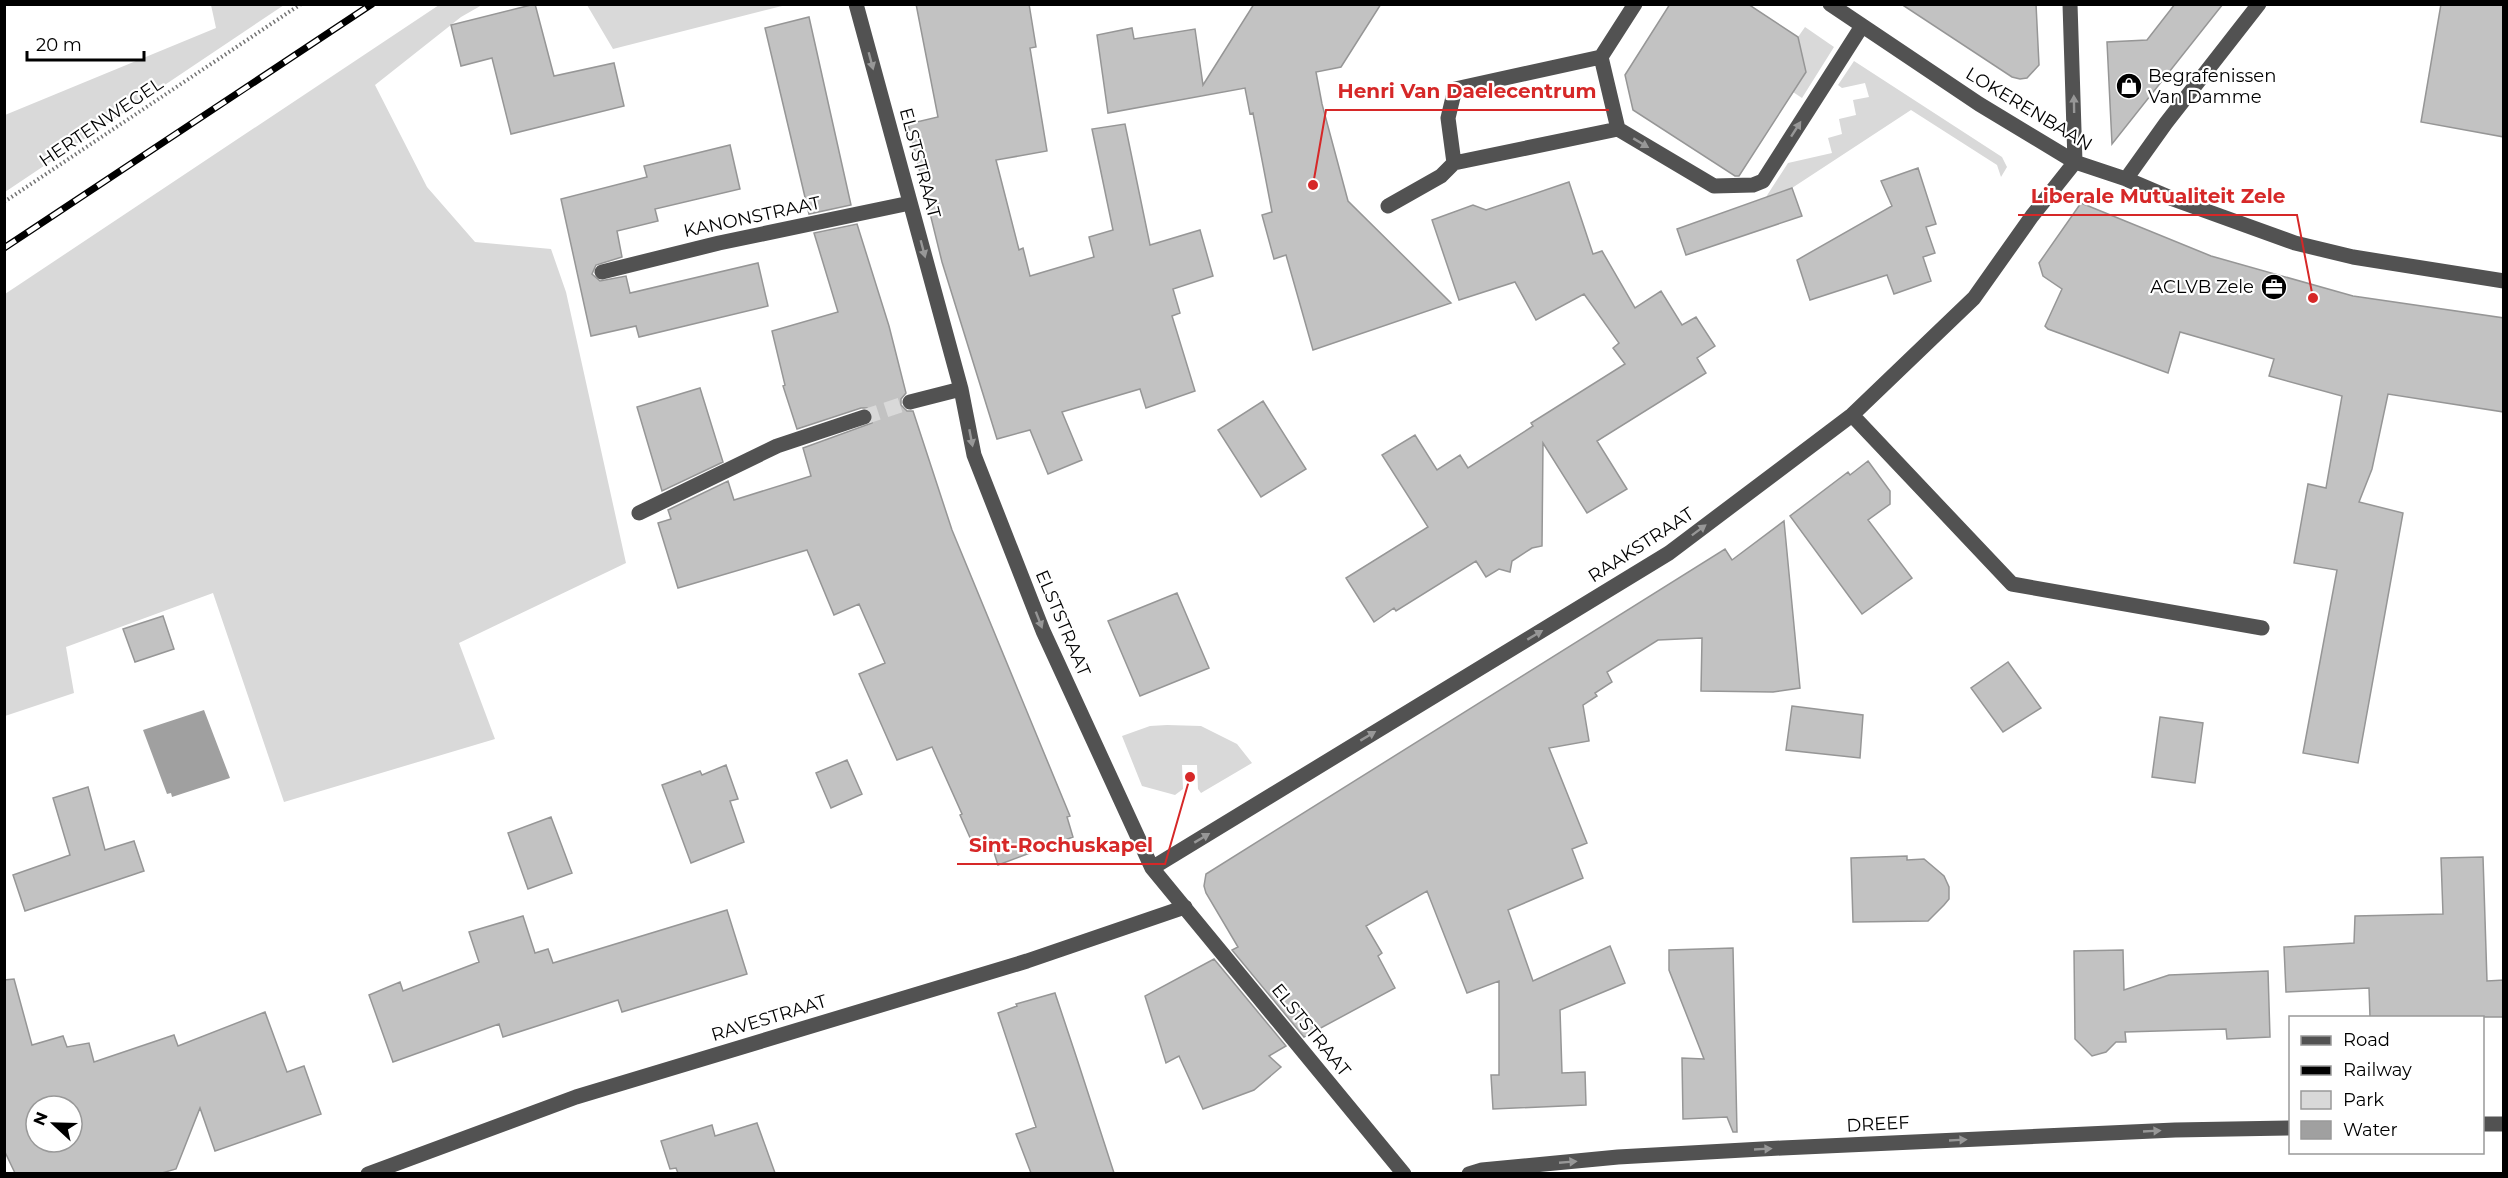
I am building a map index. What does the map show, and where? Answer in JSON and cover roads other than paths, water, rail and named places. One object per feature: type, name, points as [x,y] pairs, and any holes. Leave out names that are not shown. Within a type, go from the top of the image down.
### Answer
[{"type":"street","name":"ELSTSTRAAT","points":[[856,4],[961,389],[974,455],[1044,631],[1152,868],[1404,1173]]},
{"type":"street","points":[[1454,163],[1448,118],[1455,89],[1601,57],[1635,4]]},
{"type":"street","name":"LOKERENBAAN","points":[[1830,4],[1979,104],[2075,162],[2295,243],[2353,257],[2504,281]]},
{"type":"street","points":[[2070,4],[2075,162]]},
{"type":"street","points":[[2126,179],[2166,123],[2259,4]]},
{"type":"street","points":[[1389,206],[1441,176],[1454,163],[1618,129],[1714,186],[1752,185],[1762,181],[1862,26]]},
{"type":"street","points":[[1601,57],[1618,129]]},
{"type":"street","name":"RAAKSTRAAT","points":[[1152,868],[1669,553],[1852,415],[1901,371],[1974,298],[2032,216],[2075,162]]},
{"type":"street","name":"KANONSTRAAT","points":[[602,272],[720,243],[910,203]]},
{"type":"street","points":[[910,402],[961,389]]},
{"type":"street","points":[[1852,415],[2012,584],[2262,628]]},
{"type":"street","points":[[639,513],[777,446],[864,417]]},
{"type":"street","name":"RAVESTRAAT","points":[[368,1173],[576,1097],[1027,961],[1185,907]]},
{"type":"street","points":[[2484,1124],[2504,1124]]},
{"type":"street","name":"DREEF","points":[[1469,1173],[1618,1157],[2175,1130],[2289,1128]]},
{"type":"water","points":[[204,710],[230,778],[172,797],[171,793],[167,794],[143,730]]},
{"type":"tunnel","points":[[864,417],[910,402]]},
{"type":"railway","points":[[4,248],[372,4]]},
{"type":"place","name":"Begrafenissen Van Damme","points":[[2129,86]]},
{"type":"place","name":"Henri Van Daelecentrum","points":[[1313,185]]},
{"type":"place","name":"ACLVB Zele","points":[[2274,287]]},
{"type":"place","name":"Liberale Mutualiteit Zele","points":[[2313,298]]},
{"type":"place","name":"Sint-Rochuskapel","points":[[1190,777]]}]
